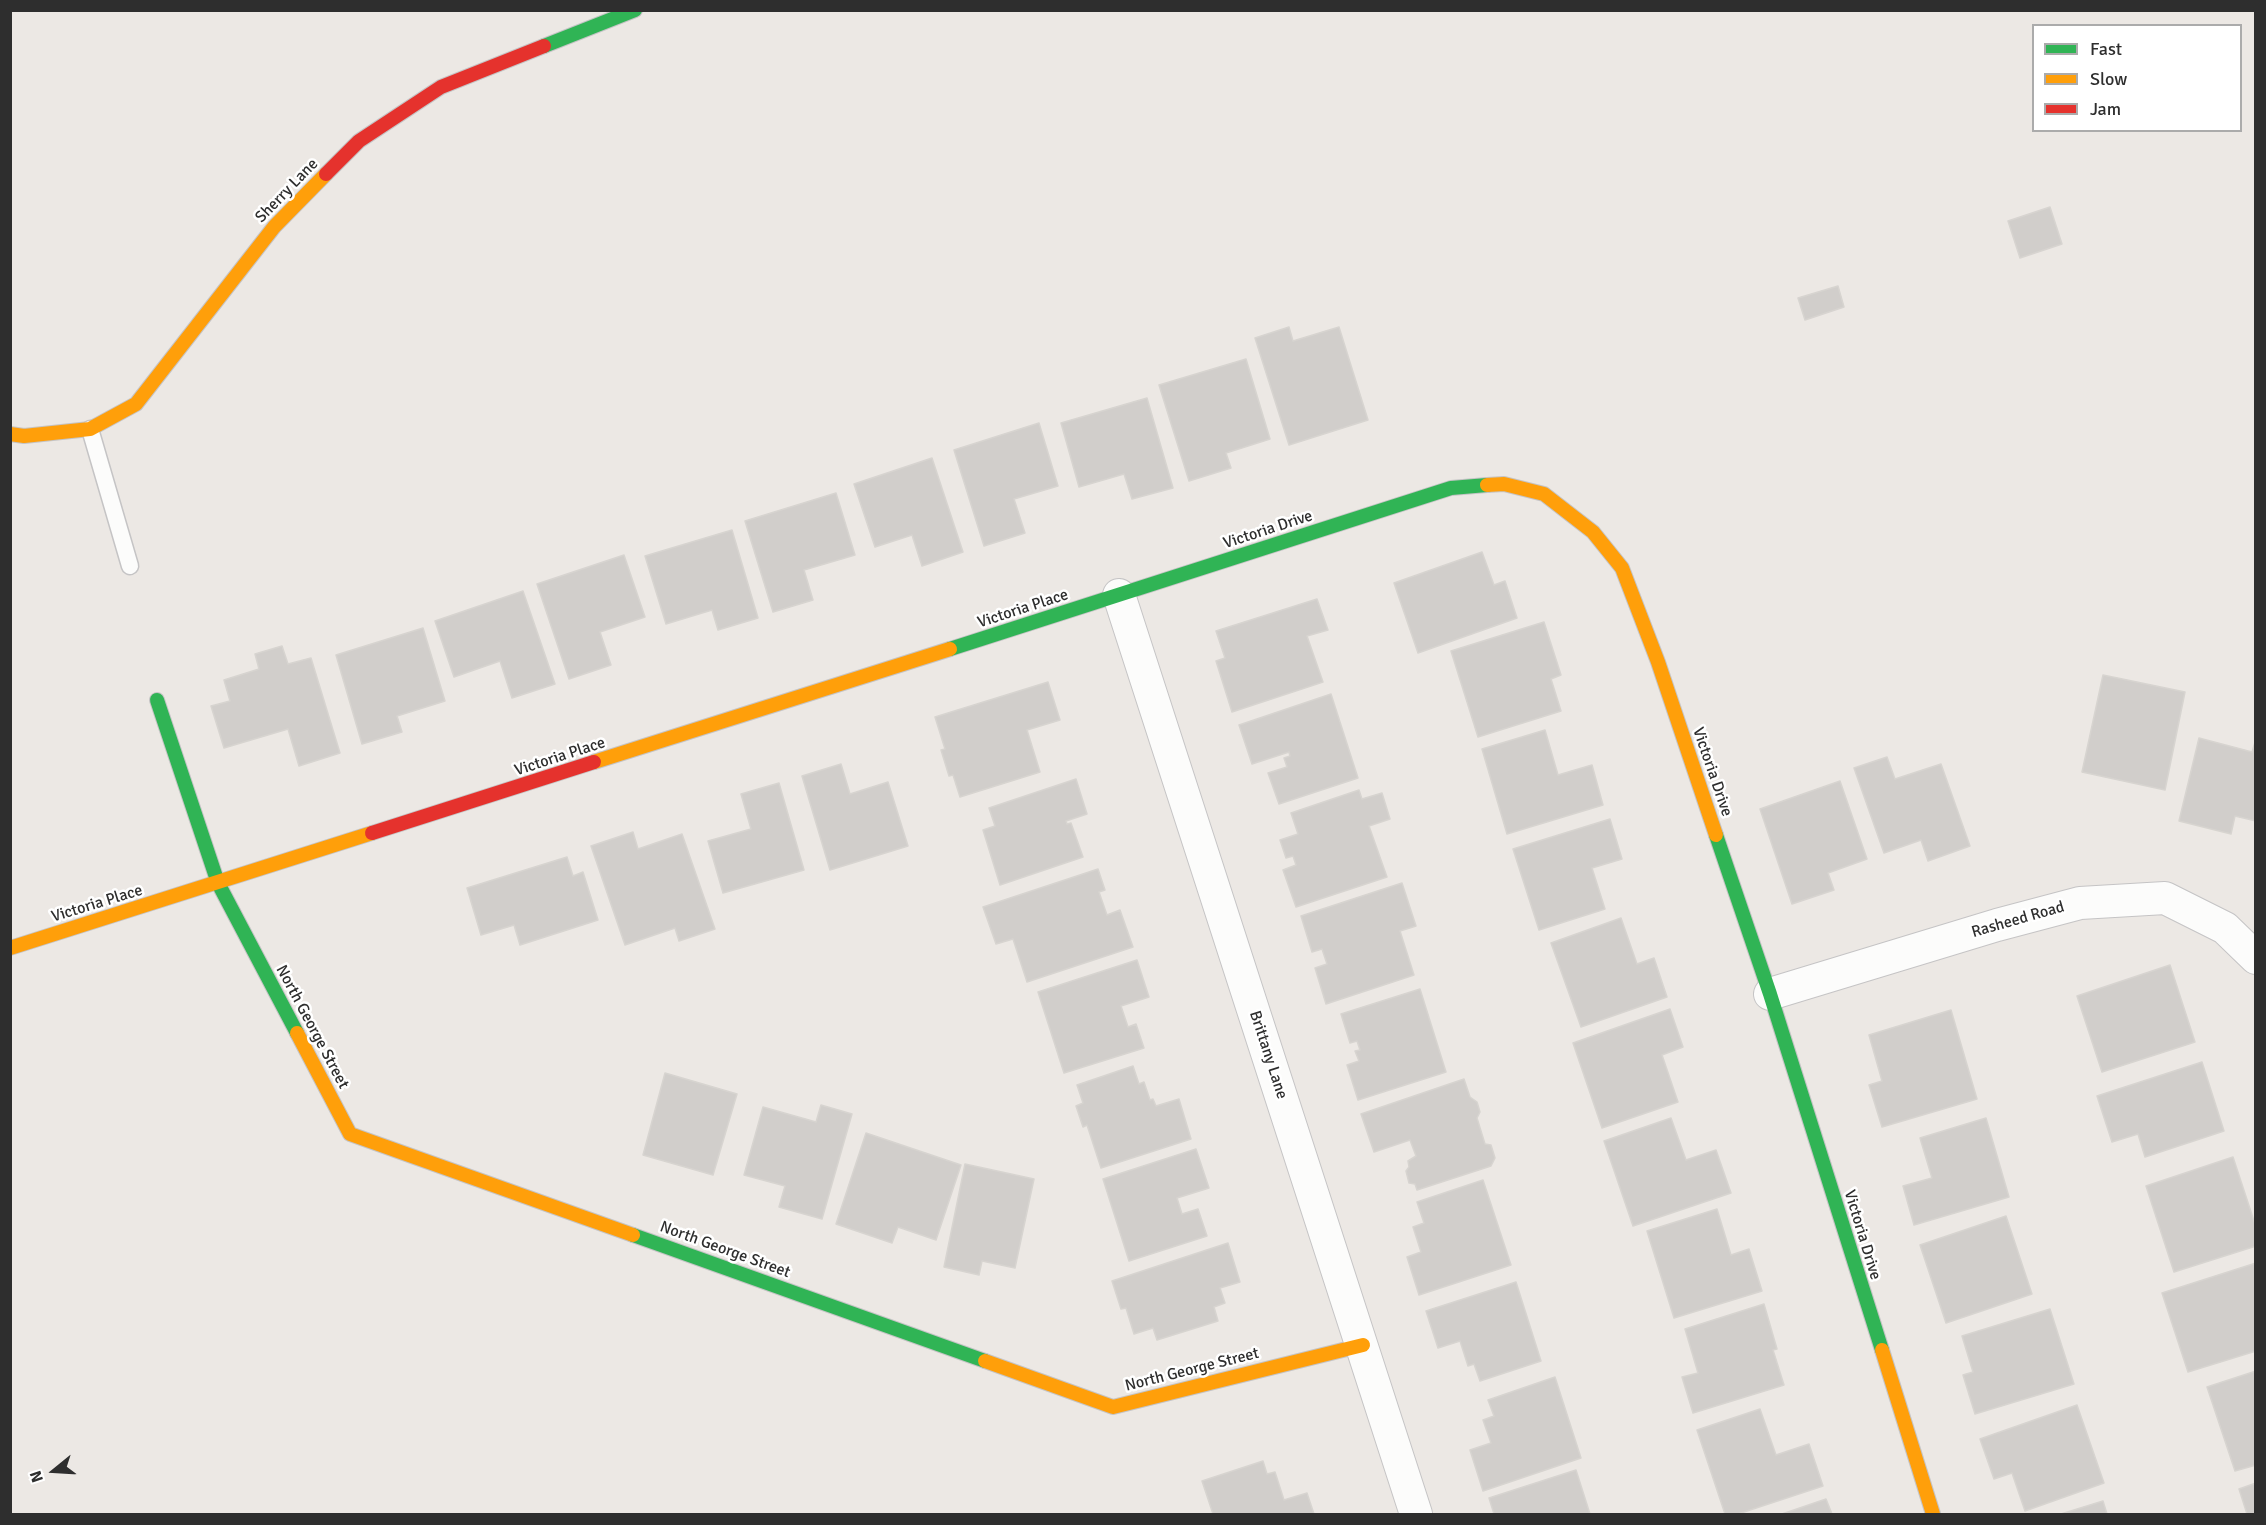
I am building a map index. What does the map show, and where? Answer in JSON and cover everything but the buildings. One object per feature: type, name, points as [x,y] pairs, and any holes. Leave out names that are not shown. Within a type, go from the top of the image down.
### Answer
[{"type":"street","name":"Sherry Lane","points":[[10,434],[24,436],[90,429],[136,404],[274,228],[359,141],[441,87],[623,12]]},
{"type":"street","name":"Victoria Drive","points":[[1119,596],[1451,488],[1504,484],[1544,494],[1593,532],[1622,568],[1658,662],[1770,994],[1933,1515]]},
{"type":"street","name":"Victoria Place","points":[[10,948],[1119,596]]},
{"type":"street","name":"Brittany Lane","points":[[1119,596],[1363,1345],[1416,1515]]},
{"type":"street","name":"North George Street","points":[[157,700],[218,883],[350,1134],[1113,1407],[1363,1345]]},
{"type":"street","name":"Rasheed Road","points":[[1770,994],[1997,925],[2080,903],[2165,898],[2225,928],[2256,958]]},
{"type":"lane","points":[[90,429],[129,566]]},
{"type":"traffic: fast","points":[[544,46],[635,10]]},
{"type":"traffic: fast","points":[[950,649],[1451,488],[1487,485]]},
{"type":"traffic: fast","points":[[157,700],[218,883],[297,1033]]},
{"type":"traffic: fast","points":[[1716,835],[1770,994],[1882,1350]]},
{"type":"traffic: fast","points":[[633,1235],[985,1361]]},
{"type":"traffic: slow","points":[[10,434],[24,436],[90,429],[136,404],[274,227],[326,174]]},
{"type":"traffic: slow","points":[[1487,485],[1504,484],[1544,494],[1593,532],[1622,568],[1658,662],[1716,835]]},
{"type":"traffic: slow","points":[[594,762],[950,649]]},
{"type":"traffic: slow","points":[[10,948],[372,833]]},
{"type":"traffic: slow","points":[[297,1033],[350,1134],[633,1235]]},
{"type":"traffic: slow","points":[[985,1361],[1113,1407],[1363,1345]]},
{"type":"traffic: slow","points":[[1882,1350],[1933,1514]]},
{"type":"traffic: jam","points":[[326,174],[359,141],[441,87],[544,46]]},
{"type":"traffic: jam","points":[[372,833],[594,762]]}]
